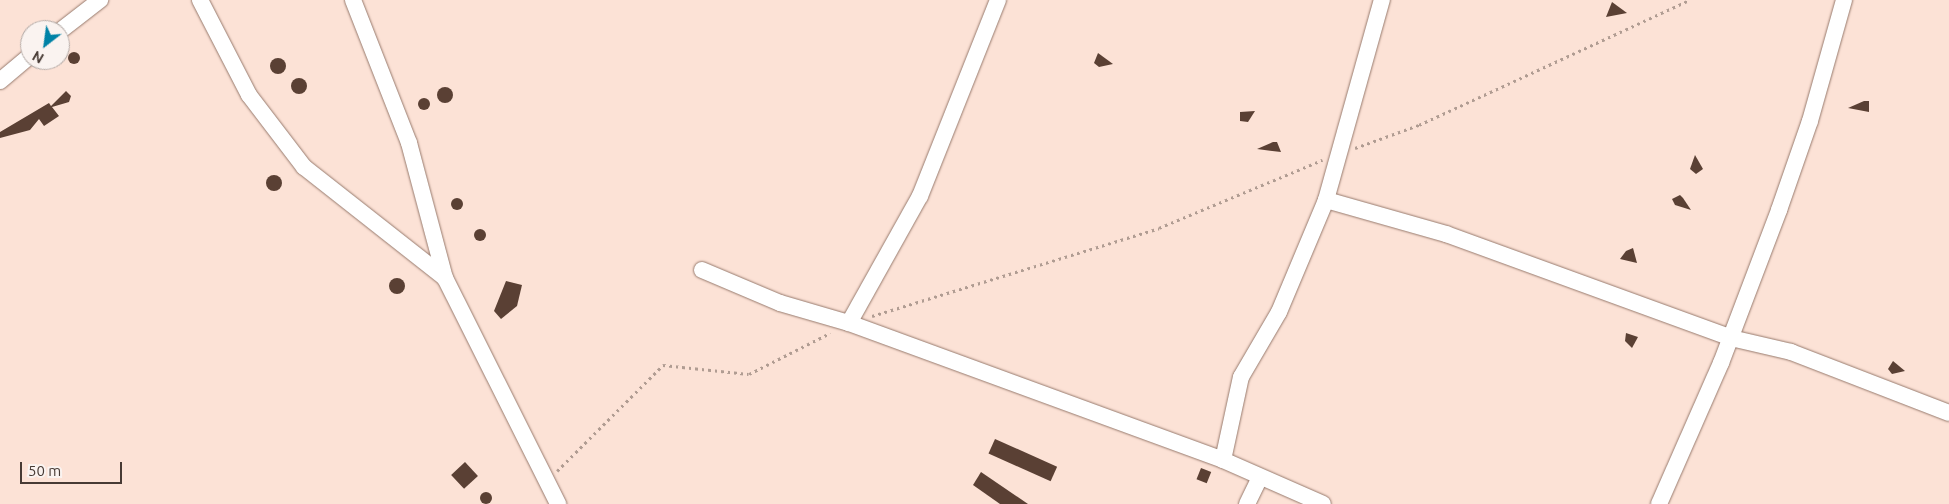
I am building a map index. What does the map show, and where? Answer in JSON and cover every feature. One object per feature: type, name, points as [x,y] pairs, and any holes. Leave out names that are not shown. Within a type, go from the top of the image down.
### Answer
[{"type":"street","points":[[70,23],[100,0]]},
{"type":"street","points":[[200,0],[249,95],[304,167],[445,278]]},
{"type":"street","points":[[353,0],[409,143],[445,278],[558,504]]},
{"type":"street","points":[[849,323],[920,196],[998,0]]},
{"type":"street","points":[[1223,460],[1241,378],[1279,312],[1326,200],[1382,0]]},
{"type":"street","points":[[1659,504],[1732,338],[1810,121],[1844,0]]},
{"type":"street","points":[[2,76],[20,63]]},
{"type":"street","points":[[1326,200],[1446,234],[1732,338],[1792,352],[1949,413]]},
{"type":"street","points":[[702,270],[780,303],[849,323],[1223,460],[1259,480],[1323,504]]},
{"type":"street","points":[[1247,504],[1259,480]]},
{"type":"path","points":[[546,482],[663,365],[749,374],[849,323],[1159,228],[1339,154],[1418,125],[1690,0]]},
{"type":"building","points":[[1612,2],[1627,13],[1606,17]]},
{"type":"building","points":[[72,52],[76,52],[80,56],[80,60],[76,64],[70,62],[70,54]]},
{"type":"building","points":[[1098,53],[1113,64],[1099,67],[1094,63]]},
{"type":"building","points":[[278,58],[284,60],[286,66],[284,72],[278,74],[272,72],[270,66],[272,60]]},
{"type":"building","points":[[299,78],[307,86],[299,94],[291,86]]},
{"type":"building","points":[[445,87],[453,95],[445,103],[437,95]]},
{"type":"building","points":[[66,91],[71,96],[69,102],[52,107],[59,116],[44,126],[39,119],[30,130],[0,138],[0,132],[49,103],[51,106]]},
{"type":"building","points":[[422,98],[426,98],[430,104],[426,110],[422,110],[418,106],[418,102]]},
{"type":"building","points":[[1864,101],[1869,101],[1869,112],[1848,108]]},
{"type":"building","points":[[1255,111],[1248,122],[1240,121],[1240,112]]},
{"type":"building","points":[[1273,142],[1277,142],[1281,152],[1257,149]]},
{"type":"building","points":[[1695,155],[1703,169],[1696,174],[1690,169]]},
{"type":"building","points":[[274,175],[282,183],[274,191],[266,183]]},
{"type":"building","points":[[1680,195],[1691,210],[1675,205],[1672,199]]},
{"type":"building","points":[[455,198],[459,198],[463,204],[459,210],[455,210],[451,206],[451,202]]},
{"type":"building","points":[[478,229],[482,229],[486,235],[482,241],[478,241],[474,237],[474,233]]},
{"type":"building","points":[[1633,248],[1637,263],[1620,259],[1626,251]]},
{"type":"building","points":[[397,278],[405,286],[397,294],[389,286]]},
{"type":"building","points":[[506,281],[522,285],[517,306],[501,319],[494,311]]},
{"type":"building","points":[[1626,333],[1638,337],[1632,348],[1625,341]]},
{"type":"building","points":[[1893,361],[1905,371],[1892,374],[1888,369]]},
{"type":"building","points":[[995,439],[1057,467],[1051,481],[988,454]]},
{"type":"building","points":[[465,462],[478,476],[464,489],[451,475]]},
{"type":"building","points":[[1201,468],[1211,472],[1207,483],[1197,479]]},
{"type":"building","points":[[981,472],[1028,504],[1000,504],[973,485]]},
{"type":"building","points":[[484,492],[488,492],[492,498],[488,504],[484,504],[480,500],[480,496]]}]
